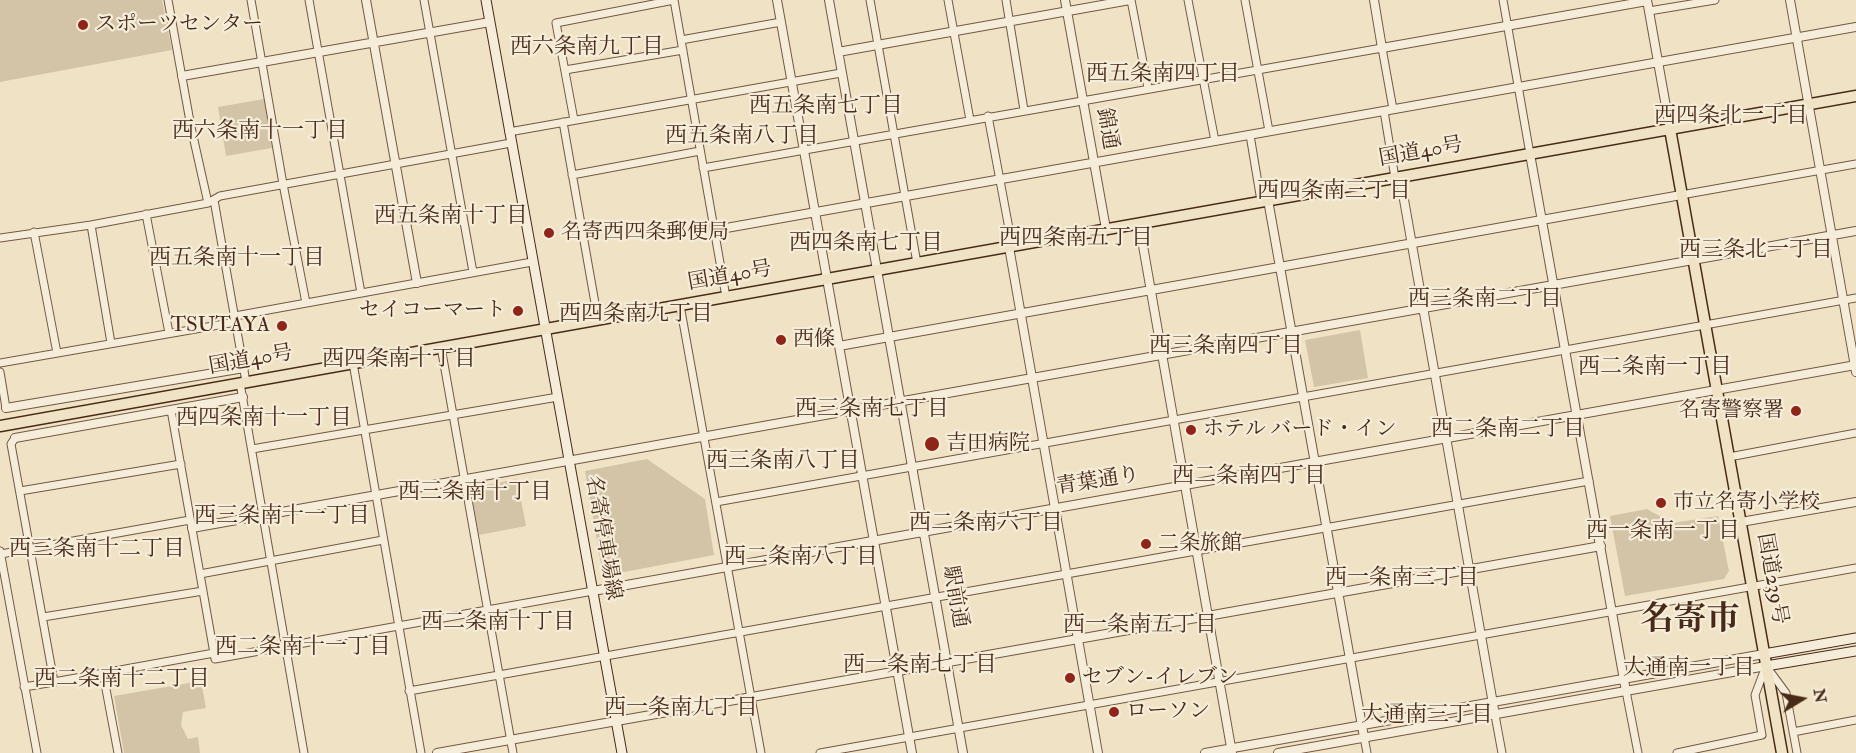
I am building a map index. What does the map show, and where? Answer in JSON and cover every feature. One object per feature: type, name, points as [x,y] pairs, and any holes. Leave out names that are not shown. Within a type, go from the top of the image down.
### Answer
[{"type":"highway","name":"国道40号","points":[[3,425],[1856,96]]},
{"type":"highway","name":"国道239号","points":[[1670,129],[1782,753]]},
{"type":"main road","name":"名寄停車場線","points":[[486,0],[622,753]]},
{"type":"main road","points":[[1764,654],[1856,638]]},
{"type":"main road","points":[[1766,666],[1856,651]]},
{"type":"street","points":[[168,0],[244,368],[243,397],[304,753]]},
{"type":"street","points":[[251,0],[306,303]]},
{"type":"street","points":[[309,0],[361,293]]},
{"type":"street","points":[[366,0],[417,283]]},
{"type":"street","points":[[424,0],[473,272]]},
{"type":"street","points":[[574,120],[556,23],[674,0],[726,297]]},
{"type":"street","points":[[777,0],[912,753]]},
{"type":"street","name":"駅前通","points":[[829,0],[963,753]]},
{"type":"street","points":[[870,0],[917,263]]},
{"type":"street","points":[[948,0],[970,120]]},
{"type":"street","points":[[1006,0],[1024,110]]},
{"type":"street","name":"錦通","points":[[1065,0],[1106,229]]},
{"type":"street","points":[[838,52],[1131,0],[1148,88]]},
{"type":"street","points":[[1188,0],[1215,141]]},
{"type":"street","points":[[1245,0],[1269,131]]},
{"type":"street","points":[[1374,0],[1398,177],[1412,243],[1502,753]]},
{"type":"street","points":[[1503,0],[1638,753]]},
{"type":"street","points":[[1649,11],[1715,0]]},
{"type":"street","points":[[1790,0],[1856,368]]},
{"type":"street","points":[[703,168],[1647,1],[1670,129]]},
{"type":"street","points":[[182,76],[489,22]]},
{"type":"street","points":[[681,40],[781,22]]},
{"type":"street","points":[[715,230],[1856,27]]},
{"type":"street","points":[[566,70],[683,50]]},
{"type":"street","points":[[509,132],[842,73]]},
{"type":"street","points":[[988,116],[1098,753]]},
{"type":"street","points":[[563,122],[598,320]]},
{"type":"street","points":[[1250,135],[1280,267],[1367,753]]},
{"type":"street","points":[[0,238],[90,225],[211,201],[220,196],[511,143]]},
{"type":"street","points":[[572,175],[700,151]]},
{"type":"street","points":[[839,346],[1856,164]]},
{"type":"street","points":[[146,214],[169,333]]},
{"type":"street","points":[[1139,223],[1232,751]]},
{"type":"street","points":[[90,225],[111,343]]},
{"type":"street","points":[[37,753],[0,553],[264,515],[1856,231]]},
{"type":"street","points":[[34,232],[57,353]]},
{"type":"street","points":[[0,363],[169,333],[306,303],[532,262]]},
{"type":"street","points":[[716,502],[1856,298]]},
{"type":"street","points":[[680,305],[739,632],[758,753]]},
{"type":"street","points":[[441,347],[513,753]]},
{"type":"street","points":[[353,363],[421,753]]},
{"type":"street","points":[[0,372],[6,408],[244,368]]},
{"type":"street","name":"青葉通り","points":[[593,591],[1577,415],[1856,368]]},
{"type":"street","points":[[54,682],[12,444],[15,438],[243,397]]},
{"type":"street","points":[[252,449],[558,397]]},
{"type":"street","points":[[171,410],[215,659],[593,591]]},
{"type":"street","points":[[1729,457],[1856,433]]},
{"type":"street","points":[[20,491],[181,464]]},
{"type":"street","points":[[409,691],[1589,481]]},
{"type":"street","points":[[1741,522],[1856,502]]},
{"type":"street","points":[[200,574],[383,540]]},
{"type":"street","points":[[437,753],[1601,546]]},
{"type":"street","points":[[820,753],[1856,568]]},
{"type":"street","points":[[43,617],[203,591]]},
{"type":"street","points":[[24,687],[214,653]]},
{"type":"street","points":[[1206,753],[1232,751],[1362,725],[1764,654]]},
{"type":"street","points":[[1278,753],[1766,666]]},
{"type":"street","points":[[1766,666],[1786,693],[1797,753]]},
{"type":"street","points":[[1677,753],[1762,735],[1755,695],[1766,666]]},
{"type":"street","points":[[103,673],[118,753]]},
{"type":"street","points":[[1793,732],[1856,720]]},
{"type":"shaded area","name":"スポーツセンター","points":[[0,0],[162,0],[172,50],[0,82]]},
{"type":"shaded area","points":[[264,99],[272,148],[226,156],[218,107]]},
{"type":"shaded area","points":[[1360,330],[1368,378],[1314,387],[1305,340]]},
{"type":"shaded area","points":[[647,459],[705,499],[714,555],[603,576],[585,471]]},
{"type":"shaded area","points":[[517,479],[526,526],[479,535],[470,488]]},
{"type":"shaded area","points":[[1647,509],[1672,523],[1718,516],[1729,571],[1724,579],[1625,596],[1610,516]]},
{"type":"shaded area","points":[[201,681],[206,708],[183,712],[181,725],[188,739],[198,737],[200,753],[124,753],[114,696]]},
{"type":"place","name":"スポーツセンター","points":[[83,25]]},
{"type":"place","name":"名寄西四条郵便局","points":[[549,233]]},
{"type":"place","name":"セイコーマート","points":[[518,311]]},
{"type":"place","name":"TSUTAYA","points":[[282,326]]},
{"type":"place","name":"西條","points":[[781,340]]},
{"type":"place","name":"名寄警察署","points":[[1796,411]]},
{"type":"place","name":"ホテル バード・イン","points":[[1191,430]]},
{"type":"place","name":"吉田病院","points":[[932,444]]},
{"type":"place","name":"市立名寄小学校","points":[[1661,503]]},
{"type":"place","name":"二条旅館","points":[[1146,544]]},
{"type":"place","name":"セブン-イレブン","points":[[1070,678]]},
{"type":"place","name":"ローソン","points":[[1114,712]]},
{"type":"district","name":"西六条南九丁目","points":[[587,48]]},
{"type":"district","name":"西五条南四丁目","points":[[1163,75]]},
{"type":"district","name":"西五条南七丁目","points":[[826,107]]},
{"type":"district","name":"西四条北一丁目","points":[[1731,117]]},
{"type":"district","name":"西六条南十一丁目","points":[[260,132]]},
{"type":"district","name":"西五条南八丁目","points":[[742,137]]},
{"type":"district","name":"西四条南三丁目","points":[[1334,192]]},
{"type":"district","name":"西五条南十丁目","points":[[451,217]]},
{"type":"district","name":"西四条南五丁目","points":[[1076,239]]},
{"type":"district","name":"西四条南七丁目","points":[[866,244]]},
{"type":"district","name":"西三条北一丁目","points":[[1756,251]]},
{"type":"district","name":"西五条南十一丁目","points":[[237,259]]},
{"type":"district","name":"西三条南二丁目","points":[[1485,300]]},
{"type":"district","name":"西四条南九丁目","points":[[636,315]]},
{"type":"district","name":"西三条南四丁目","points":[[1226,347]]},
{"type":"district","name":"西四条南十丁目","points":[[399,360]]},
{"type":"district","name":"西二条南一丁目","points":[[1655,368]]},
{"type":"district","name":"西三条南七丁目","points":[[872,410]]},
{"type":"district","name":"西四条南十一丁目","points":[[264,419]]},
{"type":"district","name":"西二条南二丁目","points":[[1508,430]]},
{"type":"district","name":"西三条南八丁目","points":[[783,462]]},
{"type":"district","name":"西二条南四丁目","points":[[1249,477]]},
{"type":"district","name":"西三条南十丁目","points":[[475,493]]},
{"type":"district","name":"西三条南十一丁目","points":[[282,517]]},
{"type":"district","name":"西二条南六丁目","points":[[986,524]]},
{"type":"district","name":"西一条南一丁目","points":[[1663,532]]},
{"type":"district","name":"西三条南十二丁目","points":[[97,550]]},
{"type":"district","name":"西二条南八丁目","points":[[801,558]]},
{"type":"district","name":"西一条南三丁目","points":[[1402,579]]},
{"type":"district","name":"名寄市","points":[[1690,622]]},
{"type":"district","name":"西二条南十丁目","points":[[498,623]]},
{"type":"district","name":"西一条南五丁目","points":[[1140,626]]},
{"type":"district","name":"西二条南十一丁目","points":[[303,648]]},
{"type":"district","name":"西一条南七丁目","points":[[920,666]]},
{"type":"district","name":"大通南一丁目","points":[[1689,669]]},
{"type":"district","name":"西二条南十二丁目","points":[[122,680]]},
{"type":"district","name":"西一条南九丁目","points":[[681,709]]},
{"type":"district","name":"大通南三丁目","points":[[1427,716]]}]
